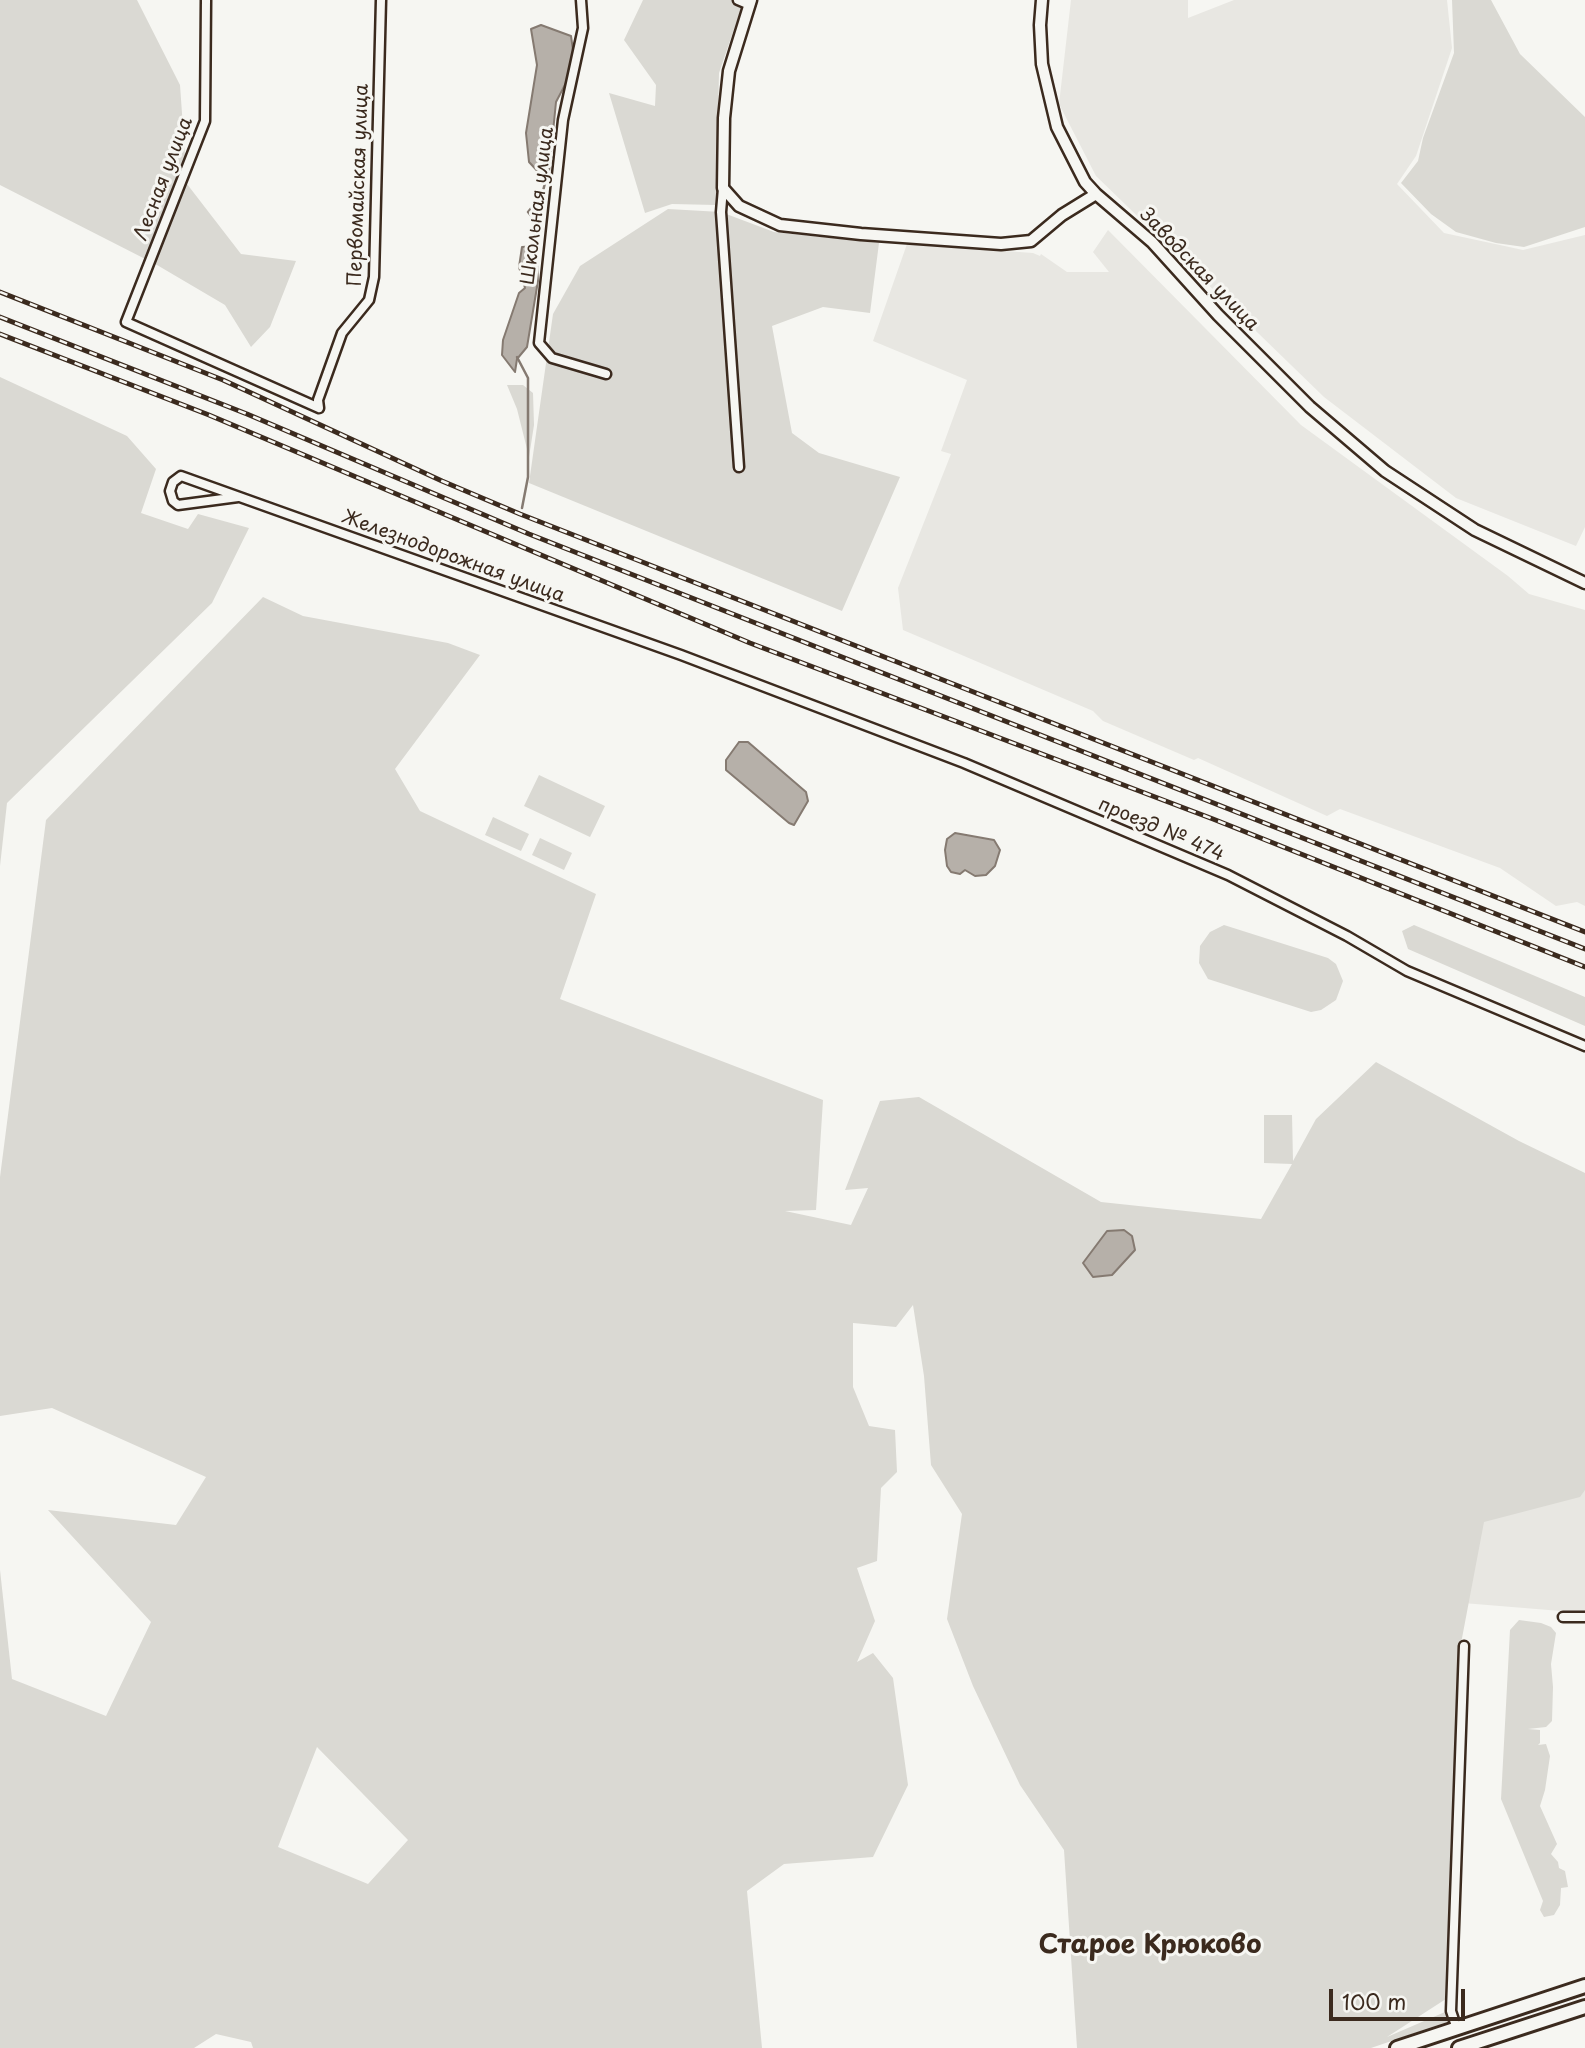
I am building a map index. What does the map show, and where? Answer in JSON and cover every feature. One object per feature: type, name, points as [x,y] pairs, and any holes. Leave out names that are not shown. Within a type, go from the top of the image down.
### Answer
[{"type":"main road","points":[[1397,2048],[1585,1986]]},
{"type":"main road","points":[[1459,2048],[1585,2007]]},
{"type":"street","name":"Лесная улица","points":[[206,0],[205,121],[126,322],[319,408],[318,400]]},
{"type":"street","name":"Первомайская улица","points":[[318,400],[342,333],[369,300],[374,277],[381,0]]},
{"type":"street","name":"Школьная улица","points":[[581,0],[583,28],[564,120],[539,343],[552,358],[606,374]]},
{"type":"street","points":[[738,0],[751,2],[729,71],[723,128],[721,212],[739,467]]},
{"type":"street","name":"Заводская улица","points":[[1042,0],[1042,64],[1058,127],[1085,182],[1096,194],[1152,242],[1218,315],[1310,407],[1385,471],[1475,530],[1585,583]]},
{"type":"street","points":[[723,188],[739,206],[780,225],[1001,244],[1031,241],[1062,215],[1096,194]]},
{"type":"street","name":"Железнодорожная улица","points":[[238,497],[178,505],[173,501],[170,491],[173,482],[181,477],[238,497],[714,668]]},
{"type":"street","name":"проезд № 474","points":[[714,668],[964,763],[1228,875],[1347,936],[1407,971],[1585,1046]]},
{"type":"street","points":[[1563,1617],[1585,1618]]},
{"type":"street","points":[[1457,2029],[1451,2011],[1464,1646]]},
{"type":"shaded area","points":[[0,0],[137,0],[180,85],[187,184],[241,254],[296,261],[270,327],[251,347],[225,305],[157,265],[0,185]]},
{"type":"shaded area","points":[[643,0],[744,0],[719,73],[716,205],[672,204],[645,213],[609,93],[655,106],[656,85],[624,40]]},
{"type":"shaded area","points":[[1071,0],[1188,0],[1188,18],[1234,0],[1447,0],[1452,48],[1416,156],[1397,184],[1444,233],[1523,250],[1585,235],[1585,527],[1576,546],[1456,498],[1324,397],[1096,176],[1059,104]]},
{"type":"shaded area","points":[[1452,0],[1491,0],[1520,54],[1585,117],[1585,227],[1524,247],[1496,243],[1456,232],[1431,214],[1401,183],[1418,161],[1423,138],[1454,53]]},
{"type":"shaded area","points":[[541,25],[571,36],[574,57],[567,81],[556,102],[548,182],[545,184],[542,176],[529,162],[526,133],[537,65],[531,29]]},
{"type":"shaded area","points":[[668,209],[721,212],[774,232],[879,243],[870,313],[823,307],[772,326],[792,433],[819,453],[900,477],[842,611],[529,483],[553,314],[580,266]]},
{"type":"shaded area","points":[[1108,230],[1301,425],[1529,594],[1585,610],[1585,906],[1577,902],[1556,906],[1500,868],[1340,809],[1327,816],[1198,758],[1194,760],[1103,721],[1093,711],[903,630],[898,588],[951,454],[941,451],[967,380],[873,341],[907,244],[1041,254],[1067,272],[1109,272],[1093,252]]},
{"type":"shaded area","points":[[536,246],[538,281],[527,347],[517,359],[515,372],[502,355],[503,340],[519,293],[525,288],[519,267],[522,247]]},
{"type":"shaded area","points":[[0,377],[127,436],[156,469],[141,513],[188,529],[198,514],[249,528],[212,603],[7,803],[0,866]]},
{"type":"shaded area","points":[[507,385],[523,385],[533,393],[534,425],[529,457],[517,409]]},
{"type":"shaded area","points":[[263,597],[303,616],[448,643],[480,655],[395,769],[420,811],[596,894],[560,999],[823,1100],[816,1210],[785,1211],[851,1225],[868,1188],[845,1190],[880,1101],[919,1097],[1101,1202],[1261,1219],[1292,1164],[1264,1163],[1264,1115],[1292,1115],[1293,1161],[1316,1119],[1376,1062],[1519,1141],[1585,1173],[1585,1490],[1580,1497],[1484,1522],[1459,1654],[1450,1858],[1449,1997],[1387,2037],[1445,2012],[1454,2016],[1450,2021],[1371,2048],[1077,2048],[1064,1850],[1020,1785],[973,1686],[947,1619],[962,1514],[931,1465],[924,1376],[913,1305],[896,1327],[853,1323],[853,1387],[869,1426],[895,1430],[897,1472],[881,1488],[877,1561],[857,1568],[875,1621],[857,1662],[873,1653],[893,1678],[908,1785],[873,1857],[784,1864],[747,1891],[762,2048],[253,2048],[251,2042],[216,2034],[194,2048],[0,2048],[0,1570],[12,1679],[106,1716],[151,1622],[48,1510],[176,1525],[206,1477],[52,1408],[0,1416],[0,1177],[46,820]],"holes":[[[317,1747],[408,1840],[368,1884],[278,1847]]]},
{"type":"shaded area","points":[[739,742],[748,742],[806,792],[808,801],[794,825],[726,770],[726,760]]},
{"type":"shaded area","points":[[539,775],[605,806],[590,837],[524,806]]},
{"type":"shaded area","points":[[493,817],[529,834],[521,851],[485,835]]},
{"type":"shaded area","points":[[955,833],[994,840],[1000,850],[995,866],[986,875],[975,876],[965,870],[960,874],[951,872],[947,866],[945,850],[947,839]]},
{"type":"shaded area","points":[[540,838],[572,853],[564,870],[532,855]]},
{"type":"shaded area","points":[[1224,925],[1328,958],[1336,964],[1343,981],[1336,1000],[1321,1010],[1311,1012],[1208,979],[1199,963],[1200,946],[1210,932]]},
{"type":"shaded area","points":[[1414,925],[1585,997],[1585,1026],[1408,949],[1402,931]]},
{"type":"shaded area","points":[[1124,1230],[1132,1236],[1135,1250],[1112,1275],[1093,1277],[1083,1263],[1107,1231]]},
{"type":"shaded area","points":[[1585,1479],[1585,1613],[1451,1602],[1445,1501]]},
{"type":"shaded area","points":[[1519,1620],[1541,1623],[1551,1627],[1556,1633],[1551,1664],[1552,1721],[1546,1727],[1528,1729],[1540,1730],[1538,1745],[1546,1744],[1550,1756],[1540,1806],[1557,1844],[1551,1854],[1558,1862],[1559,1868],[1565,1871],[1568,1887],[1561,1888],[1560,1905],[1554,1915],[1544,1917],[1540,1910],[1543,1901],[1501,1799],[1510,1630]]},
{"type":"waterway","points":[[533,248],[542,229],[528,212],[542,195],[545,183]]},
{"type":"waterway","points":[[517,357],[528,378],[528,477],[522,508]]},
{"type":"railway","points":[[0,292],[223,380],[520,514],[1585,932]]},
{"type":"railway","points":[[0,317],[247,414],[529,534],[1585,949]]},
{"type":"railway","points":[[0,334],[209,415],[750,643],[1213,819],[1585,967]]},
{"type":"district","name":"Старое Крюково","points":[[1150,1946]]}]
